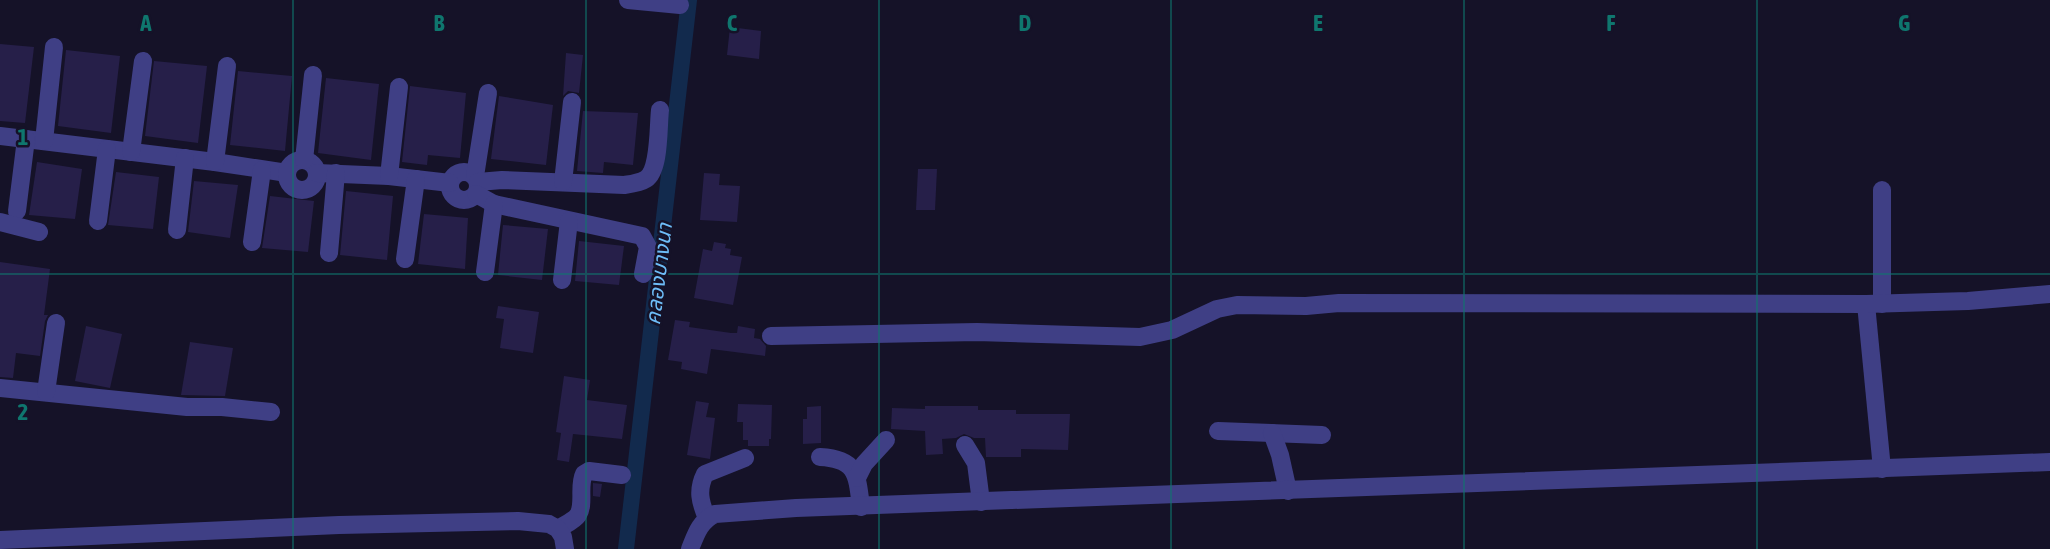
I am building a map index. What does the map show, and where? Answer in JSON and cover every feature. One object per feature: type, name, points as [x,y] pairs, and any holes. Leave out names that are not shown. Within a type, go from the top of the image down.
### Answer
[{"type":"street","points":[[628,0],[680,5]]},
{"type":"street","points":[[17,211],[54,47]]},
{"type":"street","points":[[131,152],[143,61]]},
{"type":"street","points":[[215,162],[227,66]]},
{"type":"street","points":[[304,160],[313,75]]},
{"type":"street","points":[[389,176],[399,86]]},
{"type":"street","points":[[476,184],[488,93]]},
{"type":"street","points":[[563,182],[572,102]]},
{"type":"street","points":[[476,184],[563,182],[624,185],[646,179],[653,171],[660,110]]},
{"type":"street","points":[[0,136],[287,173]]},
{"type":"street","points":[[98,221],[107,149]]},
{"type":"street","points":[[177,230],[185,158]]},
{"type":"street","points":[[304,160],[313,164],[317,173],[314,185],[302,190],[291,185],[287,173],[293,163],[304,160]]},
{"type":"street","points":[[252,242],[262,170]]},
{"type":"street","points":[[317,173],[389,176],[450,183],[457,173],[470,172],[476,184],[494,204],[642,236],[648,247],[643,274]]},
{"type":"street","points":[[329,253],[337,173]]},
{"type":"street","points":[[405,259],[416,179]]},
{"type":"street","points":[[1882,190],[1874,304],[1882,469]]},
{"type":"street","points":[[485,271],[494,204]]},
{"type":"street","points":[[562,280],[569,221]]},
{"type":"street","points":[[0,222],[39,232]]},
{"type":"street","points":[[771,336],[977,332],[1140,337],[1172,330],[1217,309],[1237,305],[1874,304],[1968,301],[2050,294]]},
{"type":"street","points":[[46,392],[56,323]]},
{"type":"street","points":[[0,388],[187,407],[271,412]]},
{"type":"street","points":[[1218,431],[1322,436]]},
{"type":"street","points":[[1272,433],[1288,491]]},
{"type":"street","points":[[857,478],[864,464],[886,440]]},
{"type":"street","points":[[965,445],[976,463],[981,502]]},
{"type":"street","points":[[820,457],[844,461],[851,467],[857,478],[861,507]]},
{"type":"street","points":[[707,518],[699,491],[705,474],[745,458]]},
{"type":"street","points":[[690,549],[695,535],[707,518],[715,514],[737,512],[2050,463]]},
{"type":"street","points":[[558,529],[578,516],[580,481],[584,474],[589,471],[622,475]]},
{"type":"street","points":[[0,540],[460,521],[533,522],[549,524],[558,529],[565,549]]},
{"type":"building","points":[[730,27],[761,31],[759,59],[727,55]]},
{"type":"building","points":[[0,44],[34,47],[25,123],[0,121]]},
{"type":"building","points":[[66,50],[120,56],[111,133],[58,126]]},
{"type":"building","points":[[566,53],[583,55],[579,93],[568,91],[563,96]]},
{"type":"building","points":[[154,61],[207,66],[198,143],[145,136]]},
{"type":"building","points":[[238,71],[292,76],[285,151],[230,145]]},
{"type":"building","points":[[326,78],[379,84],[371,160],[318,153]]},
{"type":"building","points":[[410,86],[466,93],[460,158],[428,155],[427,165],[402,162]]},
{"type":"building","points":[[499,96],[553,105],[546,165],[491,159]]},
{"type":"building","points":[[583,111],[638,113],[633,165],[604,162],[603,173],[577,171]]},
{"type":"building","points":[[37,162],[82,169],[75,219],[29,215]]},
{"type":"building","points":[[918,169],[937,169],[935,210],[916,210]]},
{"type":"building","points":[[116,172],[159,177],[153,229],[108,225]]},
{"type":"building","points":[[704,173],[720,174],[719,185],[740,186],[737,222],[700,220]]},
{"type":"building","points":[[194,181],[238,185],[230,238],[188,232]]},
{"type":"building","points":[[346,191],[393,196],[387,260],[340,255]]},
{"type":"building","points":[[270,196],[314,201],[308,252],[262,248]]},
{"type":"building","points":[[424,214],[468,218],[465,269],[418,264]]},
{"type":"building","points":[[503,225],[548,229],[542,280],[498,275]]},
{"type":"building","points":[[579,241],[624,246],[619,285],[575,281]]},
{"type":"building","points":[[714,242],[726,244],[725,248],[731,249],[730,255],[742,257],[733,305],[694,298],[703,249],[712,251]]},
{"type":"building","points":[[0,262],[50,269],[44,315],[48,315],[40,356],[16,353],[13,378],[0,377]]},
{"type":"building","points":[[498,306],[539,312],[533,353],[500,348],[504,319],[496,318]]},
{"type":"building","points":[[675,320],[690,322],[689,327],[731,333],[737,333],[738,326],[755,329],[754,338],[760,339],[766,346],[765,356],[711,349],[707,374],[681,369],[682,362],[668,360]]},
{"type":"building","points":[[86,326],[122,334],[110,388],[75,381]]},
{"type":"building","points":[[190,342],[233,348],[225,396],[181,395]]},
{"type":"building","points":[[564,376],[590,380],[587,400],[627,405],[622,439],[573,434],[569,462],[557,460],[561,433],[556,432]]},
{"type":"building","points":[[696,401],[709,403],[706,417],[715,418],[710,459],[687,455]]},
{"type":"building","points":[[738,404],[772,405],[769,446],[748,446],[748,440],[743,440],[743,422],[737,422]]},
{"type":"building","points":[[821,406],[821,443],[803,444],[803,419],[807,419],[807,407]]},
{"type":"building","points":[[925,406],[978,406],[978,410],[1016,410],[1016,414],[1070,414],[1068,450],[1021,449],[1021,457],[986,457],[985,438],[964,434],[956,438],[942,439],[943,454],[926,455],[925,431],[891,429],[892,408],[925,409]]},
{"type":"building","points":[[593,483],[602,484],[600,497],[593,496]]},
{"type":"waterway","name":"คลองบางนา","points":[[626,549],[689,0]]}]
